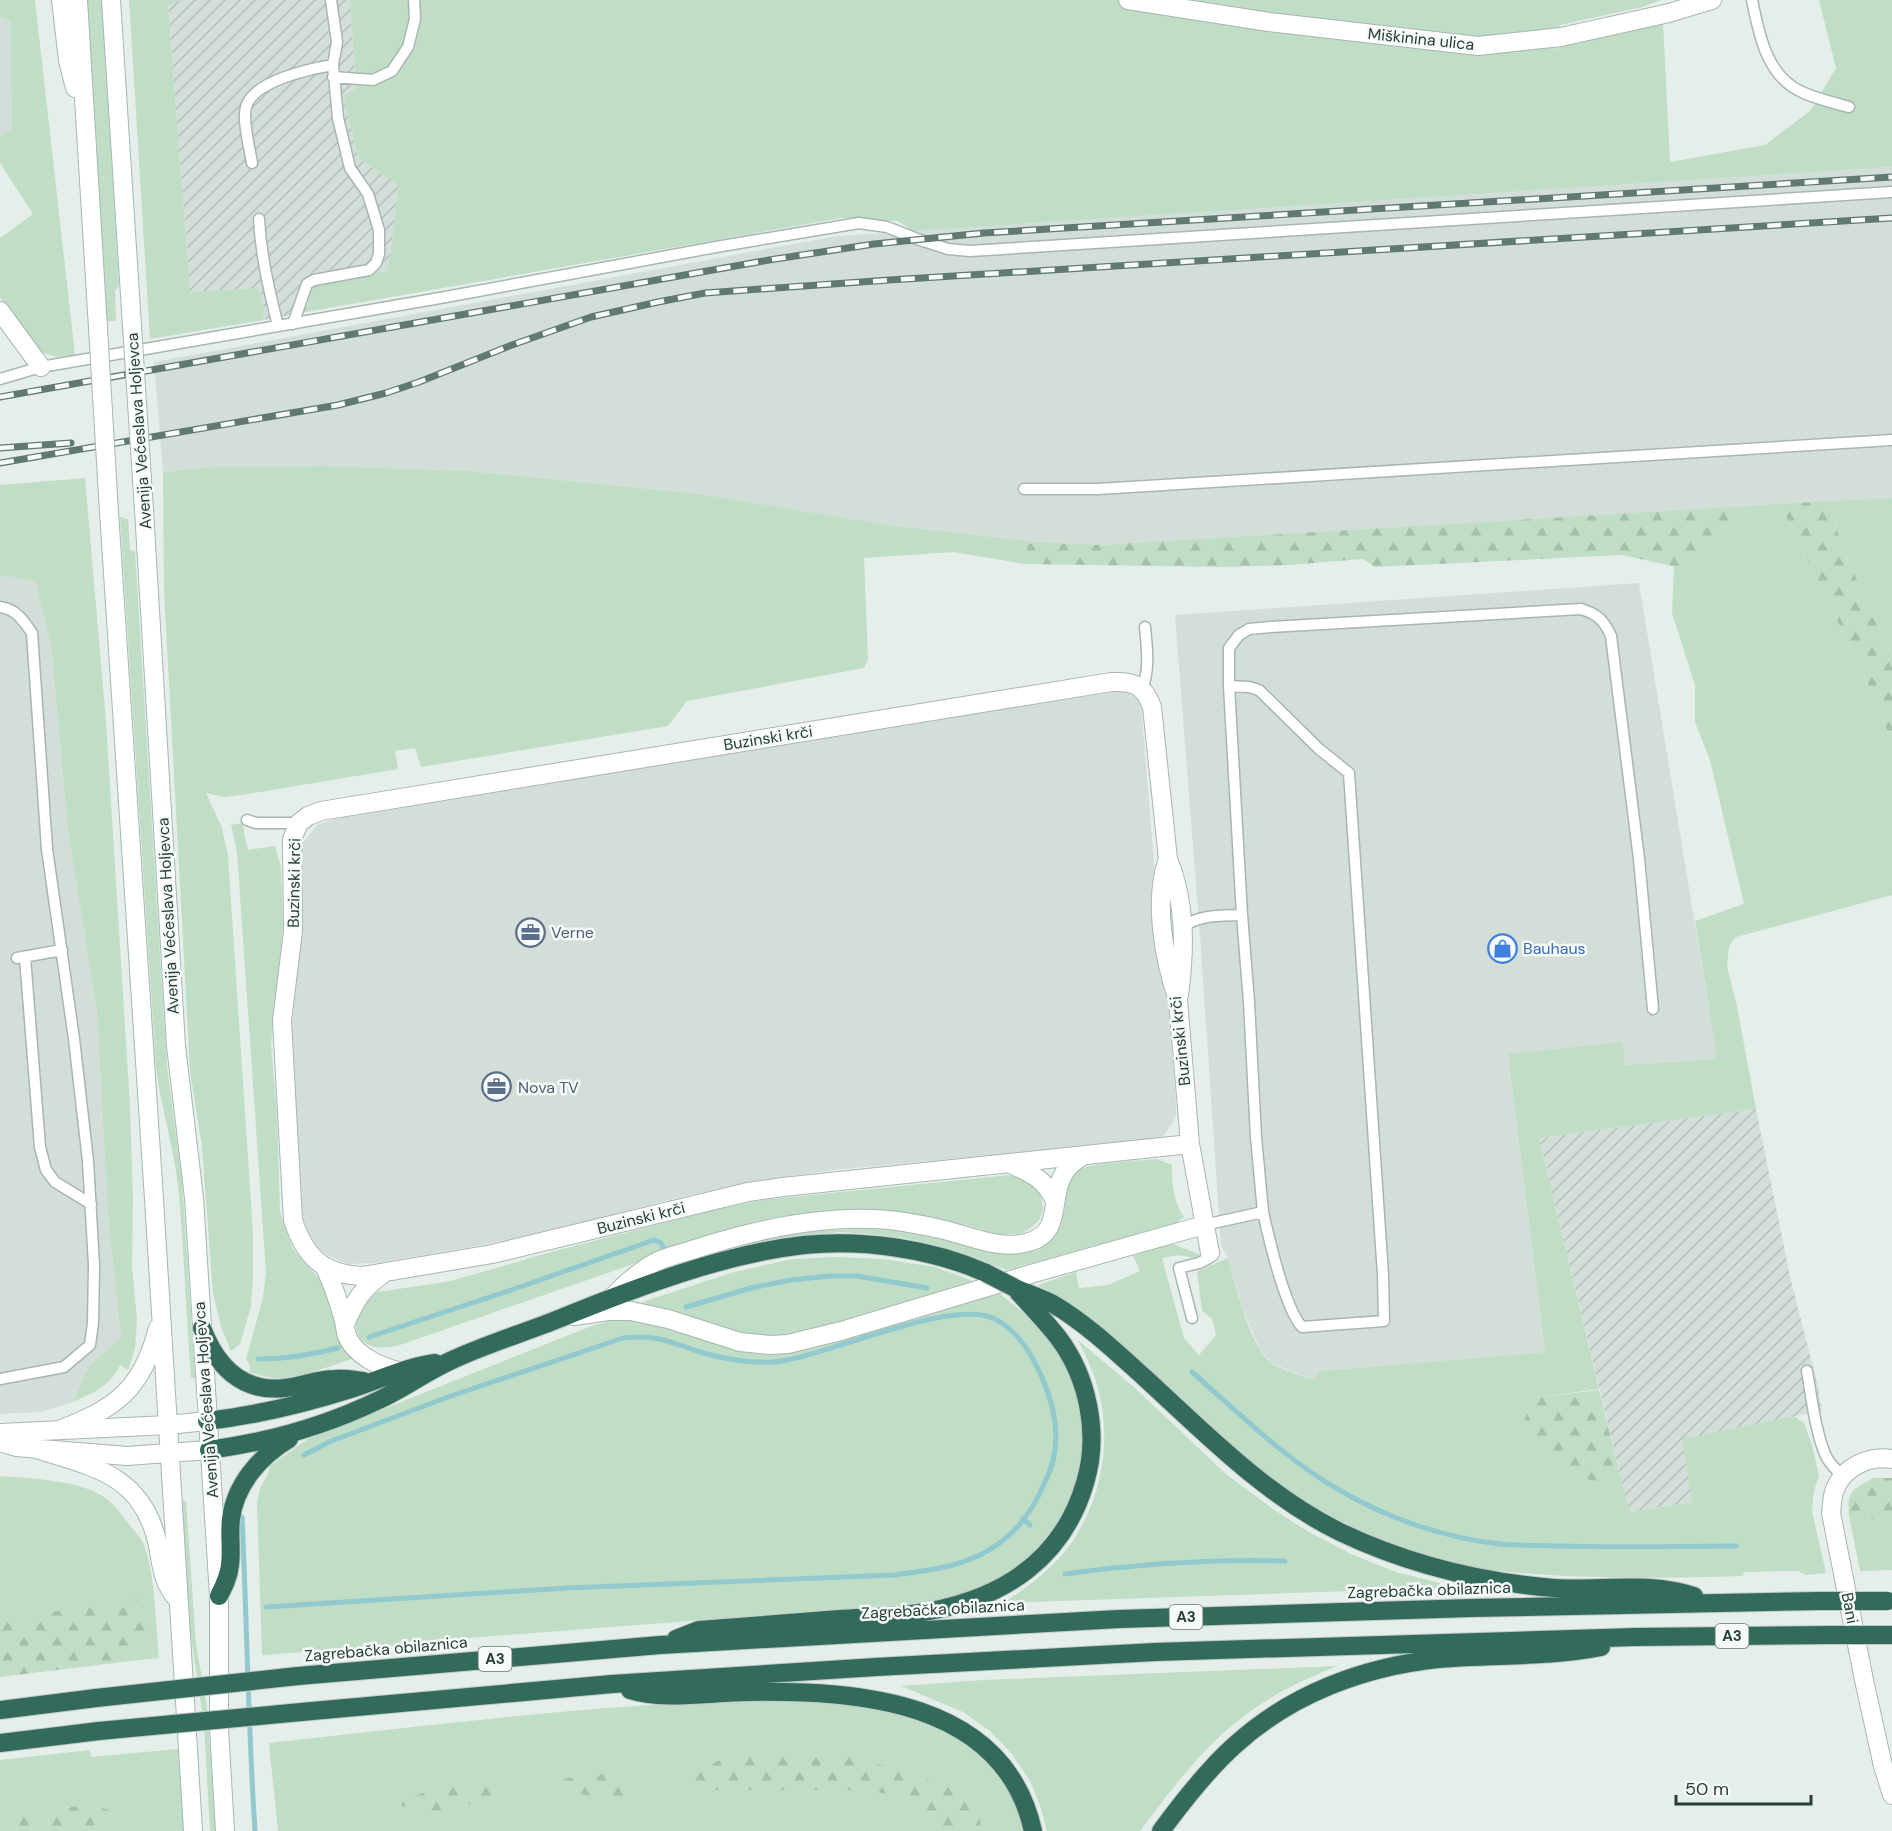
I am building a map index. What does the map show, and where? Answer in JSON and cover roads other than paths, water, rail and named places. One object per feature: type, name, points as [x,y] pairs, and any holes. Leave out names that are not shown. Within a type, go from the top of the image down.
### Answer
[{"type":"highway","points":[[209,1450],[272,1439],[310,1427],[377,1401],[449,1361],[612,1297],[684,1273],[738,1258],[804,1245],[894,1248],[973,1267],[1050,1303],[1071,1316],[1113,1349],[1233,1458],[1277,1494],[1315,1518],[1374,1547],[1429,1567],[1522,1585],[1556,1588],[1656,1588],[1686,1593],[1713,1602]]},
{"type":"highway","points":[[660,1645],[699,1630],[912,1614],[950,1607],[1000,1588],[1033,1566],[1053,1546],[1066,1527],[1080,1499],[1087,1477],[1091,1453],[1089,1408],[1078,1373],[1058,1337],[1015,1288]]},
{"type":"highway","points":[[202,1328],[209,1347],[221,1364],[235,1377],[256,1386],[283,1389],[334,1379],[371,1382]]},
{"type":"highway","points":[[207,1421],[298,1405],[425,1365],[449,1361]]},
{"type":"highway","points":[[219,1596],[230,1565],[231,1518],[243,1483],[266,1456],[310,1427]]},
{"type":"highway","name":"Zagrebačka obilaznica","points":[[0,1710],[298,1676],[660,1645],[1119,1619],[1713,1602],[1890,1601]]},
{"type":"highway","name":"A3","points":[[0,1743],[99,1731],[612,1684],[876,1667],[1155,1652],[1635,1637],[1892,1635]]},
{"type":"highway","points":[[1161,1831],[1215,1765],[1260,1724],[1289,1705],[1346,1679],[1400,1664],[1438,1659],[1572,1653],[1635,1637]]},
{"type":"highway","points":[[612,1684],[657,1695],[803,1691],[846,1694],[887,1701],[920,1711],[958,1728],[993,1755],[1022,1796],[1033,1831]]},
{"type":"street","points":[[61,0],[68,60],[85,121]]},
{"type":"street","name":"Avenija Većeslava Holjevca","points":[[78,0],[193,1831]]},
{"type":"street","name":"Avenija Većeslava Holjevca","points":[[111,0],[176,1046],[192,1172],[219,1596],[219,1728],[225,1831]]},
{"type":"street","name":"Miškinina ulica","points":[[1128,0],[1269,22],[1478,46],[1561,38],[1669,13],[1712,0]]},
{"type":"street","points":[[0,312],[41,367]]},
{"type":"street","name":"Buzinski krči","points":[[1190,1144],[748,1192],[513,1249],[385,1272],[362,1276],[325,1268],[314,1260],[304,1246],[293,1220],[282,1022],[293,931],[292,839],[299,823],[308,816],[321,811],[1112,682],[1131,683],[1142,690],[1152,707],[1168,859],[1161,882],[1164,944],[1170,977],[1178,1000],[1190,1144],[1210,1253]]},
{"type":"street","points":[[1168,859],[1178,888],[1181,906],[1182,961],[1178,1000]]},
{"type":"street","points":[[612,1297],[636,1274],[657,1261],[723,1240],[802,1224],[858,1220],[902,1222],[940,1229],[994,1244],[1014,1245],[1029,1242],[1041,1237],[1048,1230],[1052,1222],[1062,1174],[1068,1166],[1083,1156]]},
{"type":"street","points":[[1011,1164],[1040,1179],[1055,1201]]},
{"type":"street","points":[[559,1319],[608,1311],[631,1311],[668,1319],[740,1342],[788,1344],[841,1331],[1204,1225]]},
{"type":"street","points":[[325,1268],[337,1295],[349,1340],[362,1354],[387,1368],[401,1372]]},
{"type":"street","points":[[345,1324],[356,1299],[363,1290],[385,1272]]},
{"type":"street","points":[[58,1430],[100,1412],[126,1393],[143,1368],[161,1315]]},
{"type":"street","points":[[0,1433],[207,1421]]},
{"type":"street","points":[[0,1442],[16,1447],[127,1456],[209,1450]]},
{"type":"street","points":[[36,1449],[95,1467],[126,1485],[141,1503],[151,1523],[166,1584],[179,1602]]},
{"type":"street","points":[[1842,1475],[1859,1464],[1875,1459],[1892,1459]]},
{"type":"street","name":"Bani","points":[[1842,1475],[1834,1491],[1831,1513],[1864,1680],[1883,1766],[1892,1795]]},
{"type":"lane","points":[[293,324],[307,284],[314,279],[369,270],[376,263],[379,254],[379,230],[368,194],[350,168],[338,118],[333,77],[337,42],[332,0]]},
{"type":"lane","points":[[333,77],[373,80],[392,71],[408,47],[415,19],[414,0]]},
{"type":"lane","points":[[1752,0],[1766,55],[1783,79],[1802,93],[1849,107]]},
{"type":"lane","points":[[252,163],[245,108],[253,93],[265,85],[333,65]]},
{"type":"lane","points":[[0,379],[41,367],[859,223],[887,227],[948,249],[970,250],[1892,192]]},
{"type":"lane","points":[[259,219],[262,257],[278,326]]},
{"type":"lane","points":[[1024,489],[1098,489],[1892,440]]},
{"type":"lane","points":[[0,607],[23,618],[32,633],[47,849],[85,1128],[94,1265],[93,1323],[90,1345],[64,1367],[0,1379]]},
{"type":"lane","points":[[1229,686],[1259,690],[1319,749],[1349,773],[1383,1265],[1384,1322],[1302,1327],[1296,1321],[1282,1282],[1263,1212],[1256,1137],[1229,686],[1229,648],[1239,635],[1249,629],[1581,609],[1593,613],[1605,622],[1611,636],[1639,859],[1653,1009]]},
{"type":"lane","points":[[1142,690],[1147,678],[1148,666],[1144,627]]},
{"type":"lane","points":[[247,820],[256,823],[299,823]]},
{"type":"lane","points":[[1161,882],[1169,897],[1181,906],[1204,917]]},
{"type":"lane","points":[[1164,944],[1189,922],[1204,917],[1242,915]]},
{"type":"lane","points":[[62,950],[21,957],[40,1147],[46,1170],[55,1182],[91,1204]]},
{"type":"lane","points":[[1204,1225],[1263,1212]]},
{"type":"lane","points":[[1192,1318],[1179,1268],[1199,1263],[1209,1258],[1210,1253]]},
{"type":"lane","points":[[1806,1371],[1816,1423],[1826,1456],[1842,1475]]},
{"type":"waterway","points":[[369,1337],[654,1240],[661,1243],[664,1249]]},
{"type":"waterway","points":[[686,1307],[751,1288],[791,1280],[830,1276],[857,1276],[927,1288]]},
{"type":"waterway","points":[[266,1607],[567,1588],[894,1575],[950,1566],[977,1557],[989,1550],[1018,1526],[1032,1507],[1047,1477],[1054,1456],[1056,1428],[1049,1395],[1028,1350],[1018,1337],[1000,1322],[993,1318],[973,1314],[920,1322],[804,1356],[772,1362],[728,1359],[652,1338],[623,1338],[448,1397],[329,1442],[304,1455]]},
{"type":"waterway","points":[[258,1359],[298,1356],[338,1348]]},
{"type":"waterway","points":[[1192,1372],[1264,1436],[1321,1479],[1359,1501],[1418,1526],[1459,1537],[1507,1545],[1736,1546]]},
{"type":"waterway","points":[[242,1517],[255,1831]]},
{"type":"waterway","points":[[1023,1519],[1030,1525]]},
{"type":"waterway","points":[[1065,1574],[1175,1563],[1285,1561]]},
{"type":"railway","points":[[0,397],[769,260],[874,244],[984,233],[1892,177]]},
{"type":"railway","points":[[0,463],[338,405],[419,382],[591,317],[705,293],[1892,218]]},
{"type":"railway","points":[[0,448],[71,443]]},
{"type":"place","name":"Verne","points":[[530,932]]},
{"type":"place","name":"Bauhaus","points":[[1502,948]]},
{"type":"place","name":"Nova TV","points":[[497,1087]]}]
